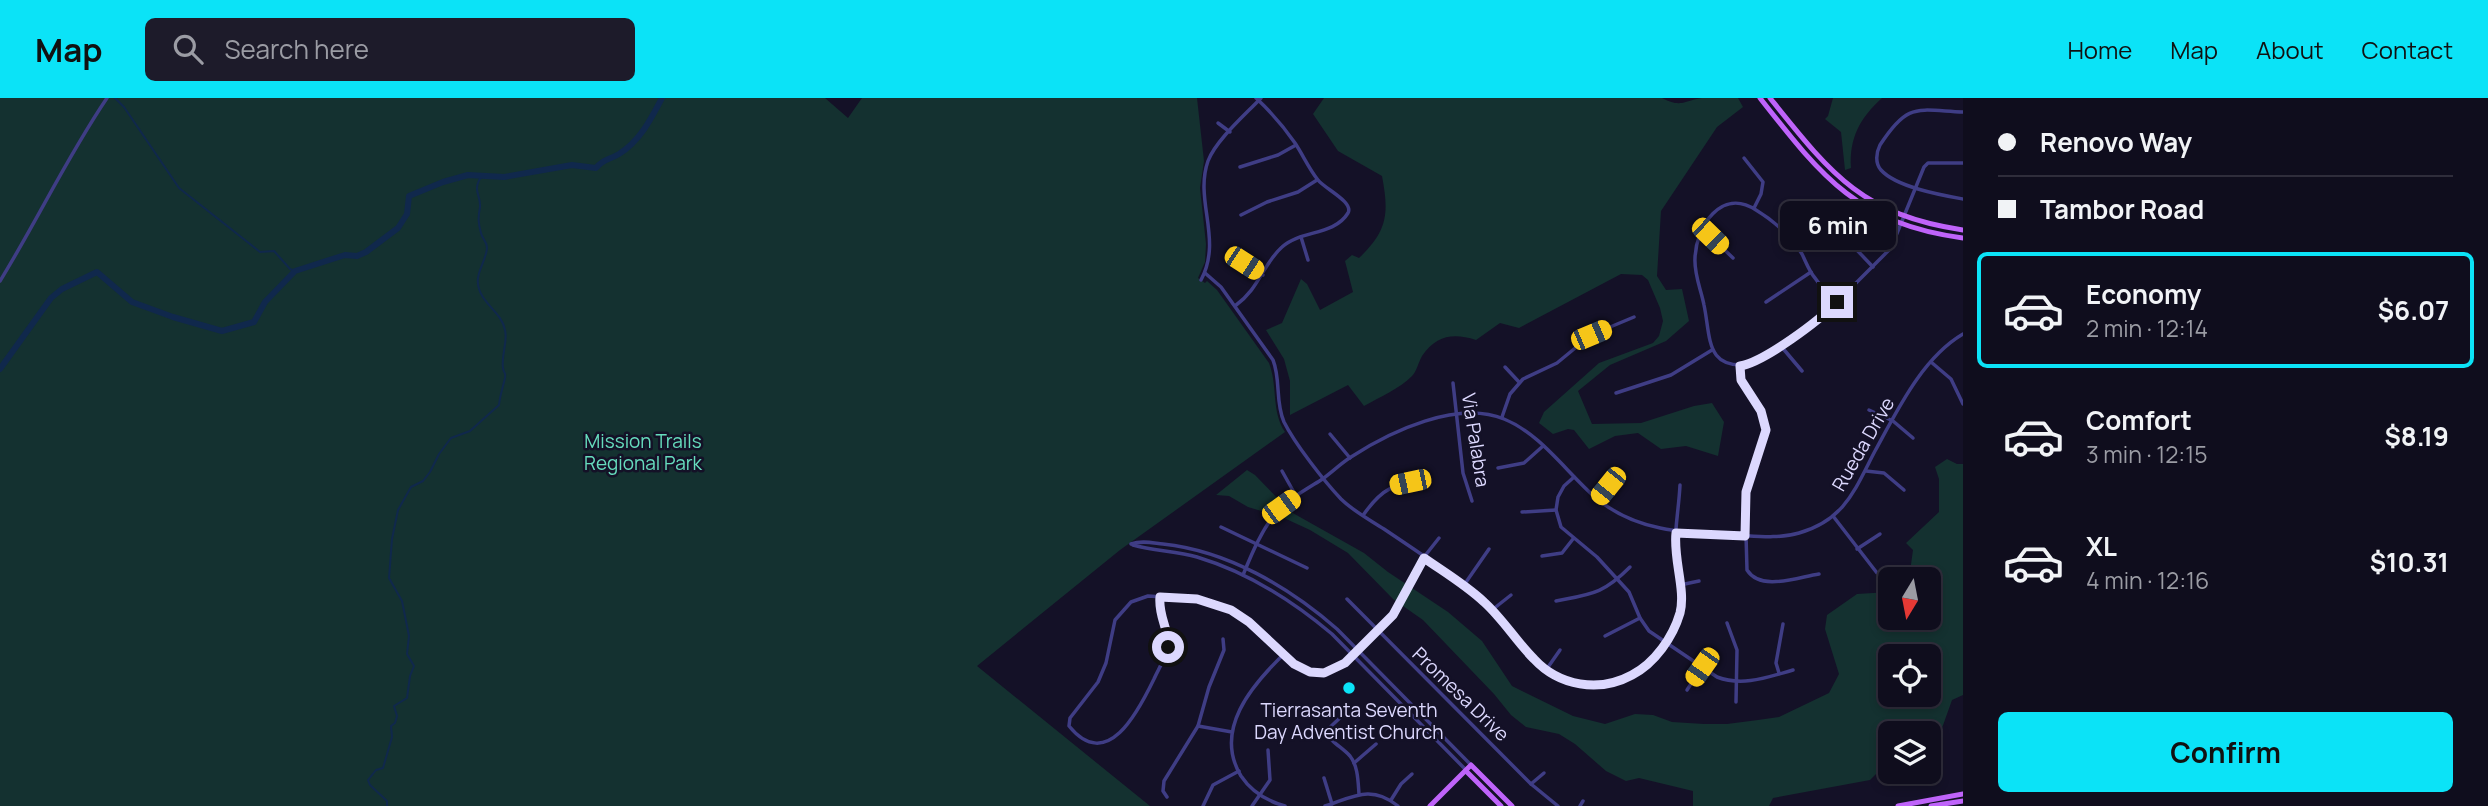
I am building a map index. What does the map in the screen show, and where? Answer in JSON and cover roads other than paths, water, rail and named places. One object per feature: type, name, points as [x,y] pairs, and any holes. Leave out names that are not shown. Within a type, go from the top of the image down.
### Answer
[{"type":"main road","points":[[1760,98],[1842,192],[1873,212],[1902,225],[1963,238]]},
{"type":"main road","points":[[1770,98],[1833,172],[1876,205],[1905,218],[1963,230]]},
{"type":"main road","points":[[1430,806],[1471,765],[1511,806]]},
{"type":"main road","points":[[1466,771],[1501,806]]},
{"type":"main road","points":[[1898,806],[1963,794]]},
{"type":"main road","points":[[1931,806],[1963,802]]},
{"type":"street","points":[[0,281],[30,232],[75,147],[107,98]]},
{"type":"street","points":[[1201,280],[1210,261],[1211,248],[1204,186],[1207,164],[1215,149],[1258,99],[1296,145],[1317,180],[1348,203],[1349,212],[1335,226],[1283,246],[1246,298],[1235,306]]},
{"type":"street","points":[[1963,113],[1923,110],[1906,114],[1894,124],[1878,150],[1877,161],[1883,173],[1916,189],[1963,199]]},
{"type":"street","points":[[1218,122],[1230,132]]},
{"type":"street","points":[[1240,167],[1278,155],[1296,145]]},
{"type":"street","points":[[1744,158],[1763,182],[1754,208]]},
{"type":"street","points":[[1837,302],[1811,272],[1786,233],[1754,208],[1737,204],[1722,207],[1707,218],[1695,256],[1695,274],[1702,296],[1708,340],[1712,350],[1728,363],[1740,366],[1752,364],[1810,325],[1837,302],[1891,248],[1928,163],[1963,163]]},
{"type":"street","points":[[1241,215],[1266,202],[1298,192],[1317,180]]},
{"type":"street","points":[[1786,233],[1800,221]]},
{"type":"street","points":[[1702,231],[1733,258]]},
{"type":"street","points":[[1301,237],[1308,260]]},
{"type":"street","points":[[1854,247],[1873,267]]},
{"type":"street","points":[[1244,263],[1263,275]]},
{"type":"street","points":[[1766,302],[1811,272]]},
{"type":"street","points":[[1205,274],[1221,287],[1273,360],[1278,373],[1279,405],[1286,424],[1340,498],[1463,585],[1492,610],[1534,660],[1562,679],[1578,684],[1611,684],[1644,668],[1666,643],[1680,614],[1680,585],[1675,548],[1680,485]]},
{"type":"street","points":[[1502,418],[1510,394],[1519,382],[1557,363],[1591,335],[1634,317]]},
{"type":"street","name":"Rueda Drive","points":[[1243,575],[1258,543],[1281,507],[1370,445],[1432,418],[1456,412],[1477,412],[1502,418],[1522,428],[1597,499],[1634,521],[1676,533],[1745,536],[1794,534],[1813,528],[1833,516],[1850,498],[1909,393],[1931,362],[1948,344],[1963,334]]},
{"type":"street","points":[[1780,345],[1802,371]]},
{"type":"street","points":[[1616,393],[1671,374],[1712,350]]},
{"type":"street","points":[[1931,362],[1951,379],[1963,404]]},
{"type":"street","points":[[1740,366],[1741,380],[1761,411],[1766,430],[1746,492],[1745,564],[1755,579],[1765,582],[1819,574]]},
{"type":"street","points":[[1505,367],[1519,382]]},
{"type":"street","name":"Via Palabra","points":[[1453,383],[1463,473],[1472,501]]},
{"type":"street","points":[[1869,410],[1893,421],[1913,438]]},
{"type":"street","points":[[1330,434],[1350,458]]},
{"type":"street","points":[[1498,468],[1524,463],[1543,446]]},
{"type":"street","points":[[1282,471],[1296,496]]},
{"type":"street","points":[[1866,471],[1884,473],[1904,490]]},
{"type":"street","points":[[1597,499],[1618,473]]},
{"type":"street","points":[[1574,477],[1564,485],[1558,497],[1556,510],[1561,527],[1618,579],[1634,599],[1640,618],[1649,631],[1717,677],[1735,682],[1793,670]]},
{"type":"street","points":[[1363,515],[1373,501],[1387,489],[1426,479]]},
{"type":"street","points":[[1522,512],[1556,510]]},
{"type":"street","points":[[1833,516],[1877,573]]},
{"type":"street","points":[[1220,527],[1307,568]]},
{"type":"street","points":[[1857,549],[1880,534]]},
{"type":"street","points":[[1160,597],[1160,615],[1167,633],[1168,647],[1144,699],[1115,737],[1100,744],[1085,741],[1072,729],[1070,718],[1090,695],[1106,663],[1115,620],[1131,602],[1148,596],[1197,599],[1231,610],[1249,622],[1301,668],[1324,673],[1338,668],[1353,656],[1393,615],[1424,558],[1439,538]]},
{"type":"street","points":[[1542,556],[1562,553],[1573,539]]},
{"type":"street","points":[[1466,771],[1353,656],[1311,617],[1279,594],[1243,575],[1197,557],[1131,544],[1140,541],[1182,547],[1246,568],[1283,588],[1316,611],[1471,765]]},
{"type":"street","points":[[1463,585],[1489,549]]},
{"type":"street","points":[[1556,601],[1606,589],[1630,567]]},
{"type":"street","points":[[1680,585],[1699,581]]},
{"type":"street","points":[[1492,610],[1511,595]]},
{"type":"street","name":"Promesa Drive","points":[[1347,599],[1531,784],[1558,806]]},
{"type":"street","points":[[1605,636],[1640,618]]},
{"type":"street","points":[[1727,624],[1737,650],[1736,702]]},
{"type":"street","points":[[1779,674],[1776,663],[1783,624]]},
{"type":"street","points":[[1167,797],[1163,791],[1164,781],[1198,726],[1209,687],[1224,650],[1223,639]]},
{"type":"street","points":[[1546,670],[1560,650]]},
{"type":"street","points":[[1284,654],[1260,678],[1239,710],[1232,732],[1231,751],[1247,785],[1260,795],[1284,806]]},
{"type":"street","points":[[1687,690],[1702,667]]},
{"type":"street","points":[[1343,715],[1326,732],[1354,763],[1359,794]]},
{"type":"street","points":[[1198,726],[1232,732]]},
{"type":"street","points":[[1354,763],[1376,744]]},
{"type":"street","points":[[1252,806],[1270,780],[1268,750]]},
{"type":"street","points":[[1203,806],[1213,785],[1239,771]]},
{"type":"street","points":[[1531,784],[1544,773]]},
{"type":"street","points":[[1391,800],[1401,784],[1412,774]]},
{"type":"street","points":[[1324,778],[1332,804]]},
{"type":"street","points":[[1325,806],[1359,794],[1376,794],[1398,806]]},
{"type":"waterway","points":[[115,98],[124,107],[179,188],[260,252],[274,251],[295,271]]},
{"type":"waterway","points":[[0,369],[51,298],[62,289],[97,272],[132,302],[173,317],[222,331],[254,322],[265,302],[295,271],[345,255],[357,256],[398,228],[407,214],[409,196],[468,175],[504,177],[572,165],[596,168],[633,143],[662,98]]},
{"type":"waterway","points":[[387,806],[387,801],[368,780],[376,770],[383,768],[392,737],[391,726],[397,716],[394,706],[407,698],[414,666],[407,654],[409,636],[402,601],[389,578],[392,539],[398,510],[411,487],[423,481],[430,472],[451,438],[470,431],[499,405],[505,378],[505,330],[481,294],[478,284],[487,248],[479,223],[480,203],[477,189],[481,177]]},
{"type":"place","name":"Tierrasanta Seventh Day Adventist Church","points":[[1349,688]]},
{"type":"park label","name":"Mission Trails Regional Park","points":[[643,452]]}]
